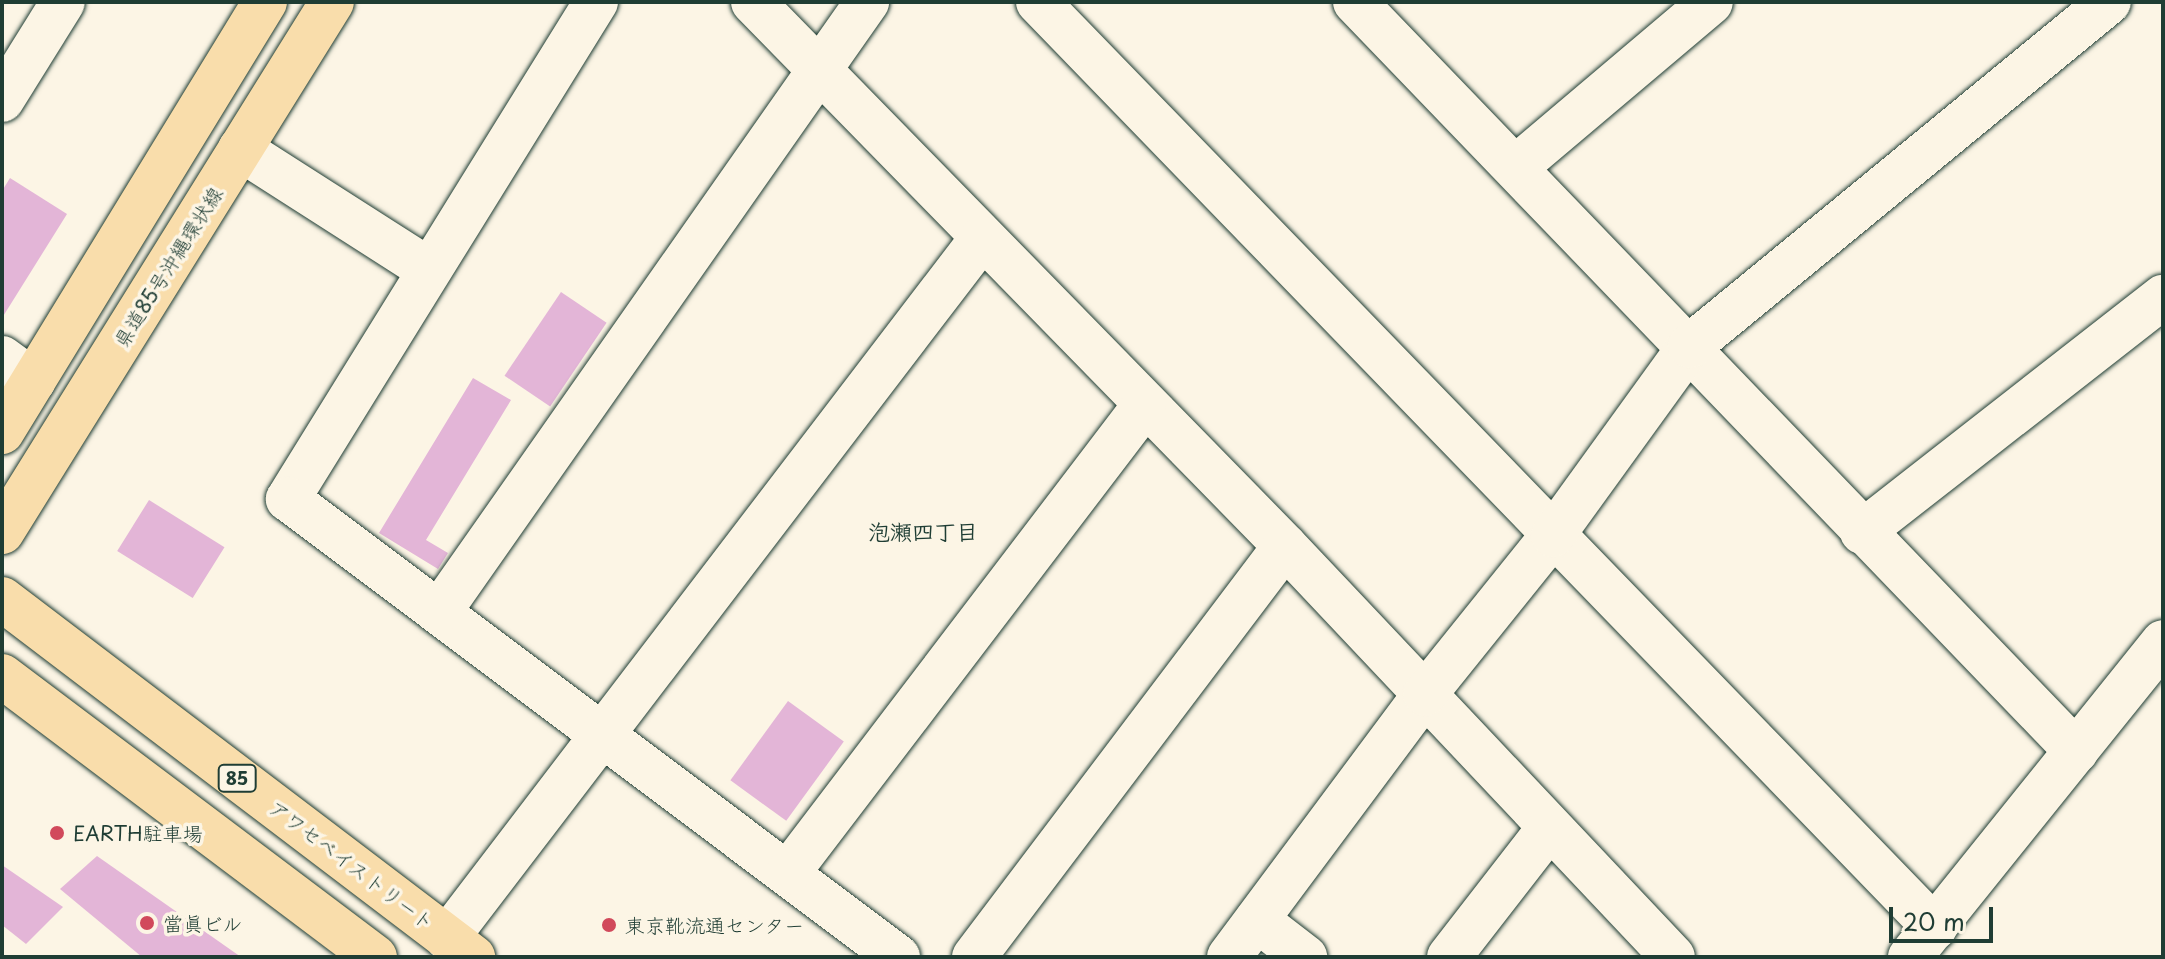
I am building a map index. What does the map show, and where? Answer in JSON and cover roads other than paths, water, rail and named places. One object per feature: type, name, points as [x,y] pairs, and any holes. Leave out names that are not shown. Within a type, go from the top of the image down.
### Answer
[{"type":"main road","points":[[2,432],[18,369],[265,2]]},
{"type":"main road","name":"県道85号沖縄環状線","points":[[2,532],[332,2]]},
{"type":"main road","name":"アワセベイストリート","points":[[2,599],[460,947]]},
{"type":"main road","points":[[2,676],[375,957]]},
{"type":"street","points":[[2,100],[63,2]]},
{"type":"street","points":[[596,2],[288,499],[898,957]]},
{"type":"street","points":[[753,2],[1144,406],[1285,546],[1667,955]]},
{"type":"street","points":[[440,611],[867,2]]},
{"type":"street","points":[[1038,2],[1553,535],[1922,943],[2163,642]]},
{"type":"street","points":[[1355,2],[1690,346],[1717,382],[2076,751]]},
{"type":"street","points":[[1229,957],[1425,694],[1553,535],[1690,346],[2109,2]]},
{"type":"street","points":[[1516,167],[1699,6]]},
{"type":"street","points":[[240,149],[428,269]]},
{"type":"street","points":[[460,947],[599,734],[982,238]]},
{"type":"street","points":[[1862,532],[2163,297]]},
{"type":"street","points":[[788,873],[1144,406]]},
{"type":"street","points":[[974,957],[1285,546]]},
{"type":"street","points":[[1449,957],[1549,828]]},
{"type":"street","points":[[1257,920],[1305,957]]},
{"type":"place","name":"EARTH駐車場","points":[[57,833]]},
{"type":"place","name":"當眞ビル","points":[[147,923]]},
{"type":"place","name":"東京靴流通センター","points":[[609,925]]},
{"type":"district","name":"泡瀬四丁目","points":[[923,531]]}]
